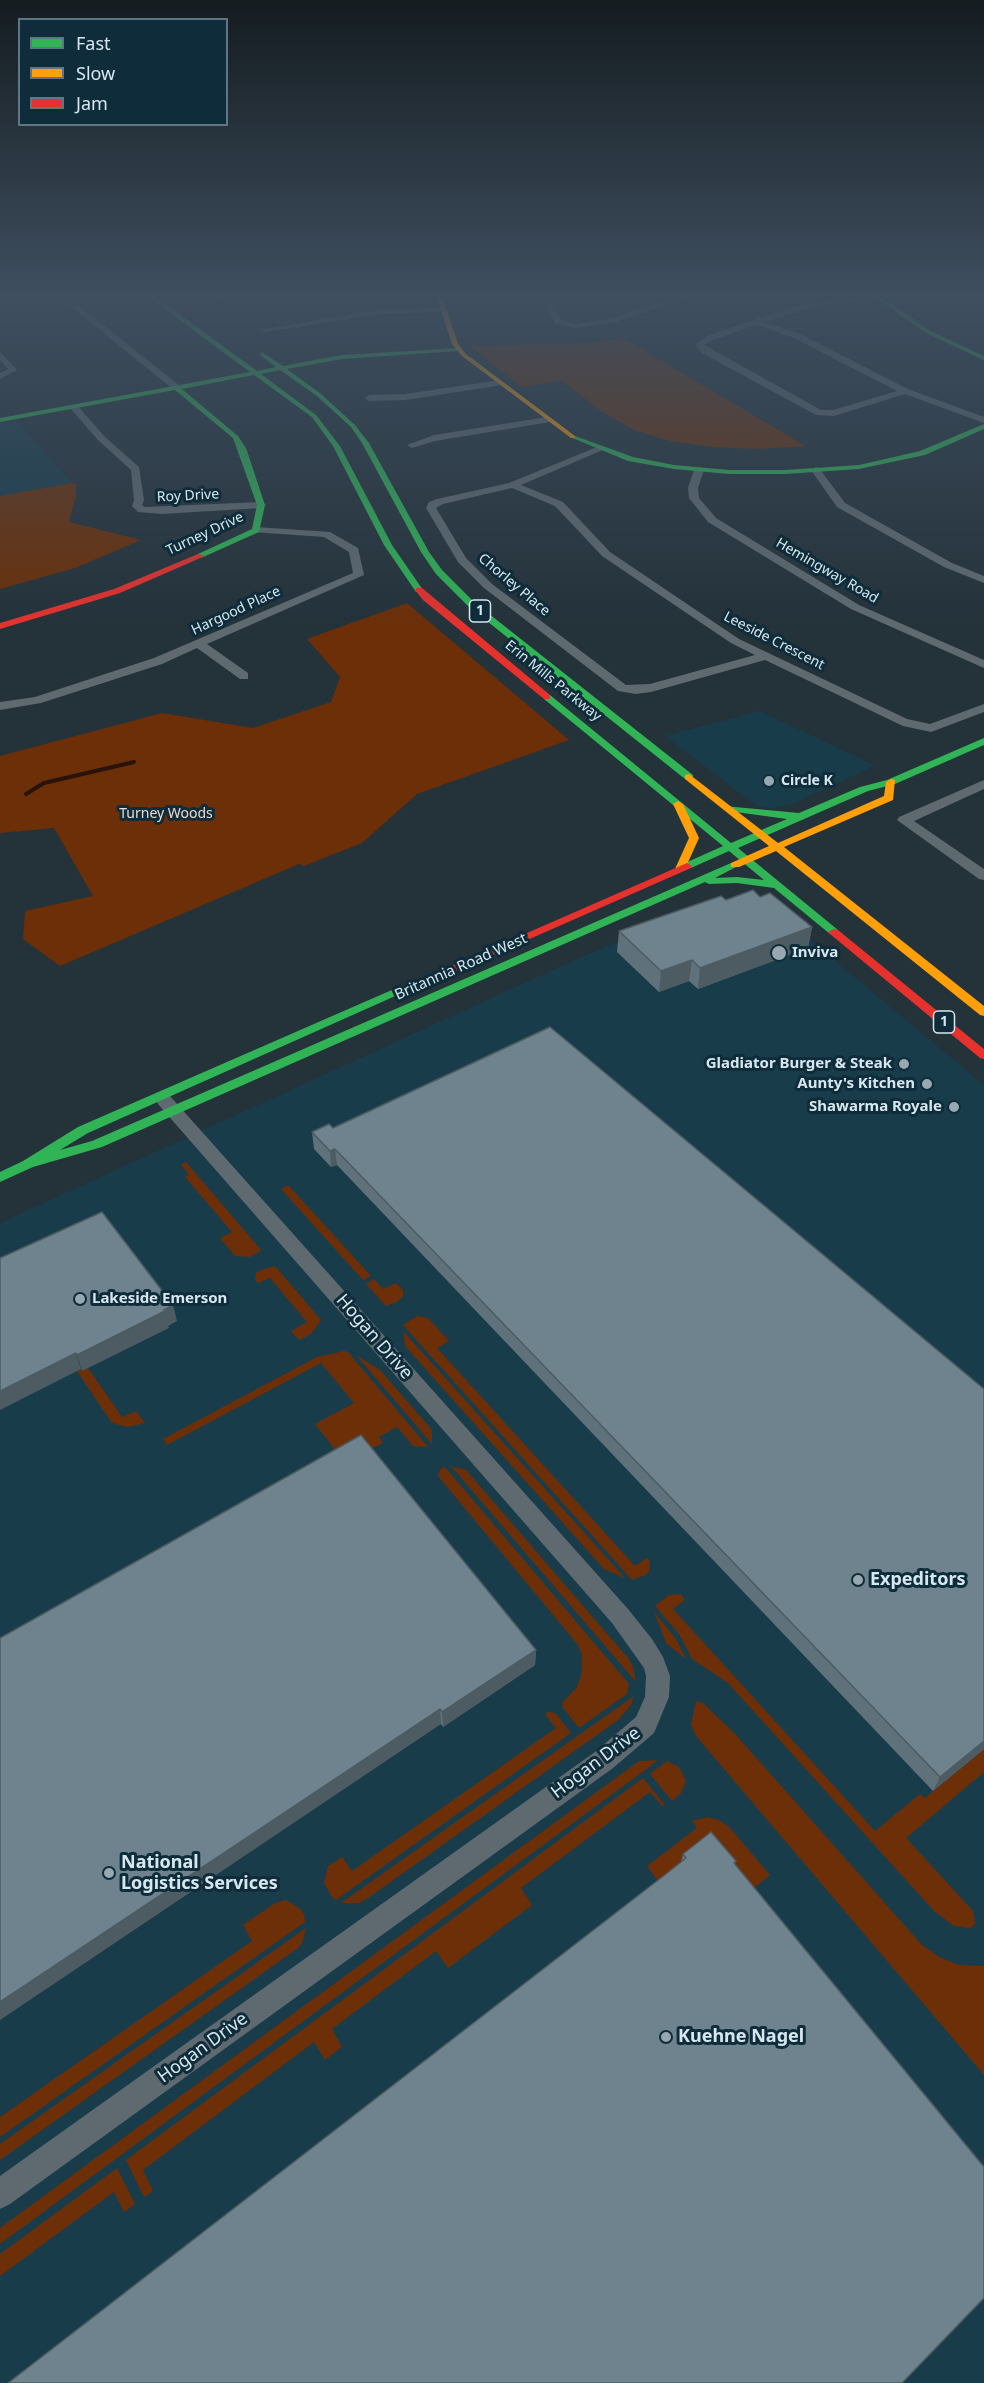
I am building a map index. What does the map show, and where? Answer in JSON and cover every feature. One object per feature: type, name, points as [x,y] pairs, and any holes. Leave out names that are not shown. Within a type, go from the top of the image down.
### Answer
[{"type":"main road","points":[[0,420],[73,406]]},
{"type":"main road","name":"Turney Drive","points":[[0,626],[117,591],[219,549],[256,530],[261,505],[242,448],[236,437],[199,406]]},
{"type":"main road","name":"Erin Mills Parkway","points":[[301,406],[314,416],[336,446],[388,545],[407,575],[426,598],[984,1055]]},
{"type":"main road","name":"Erin Mills Parkway","points":[[332,406],[353,426],[365,442],[438,572],[471,604],[984,1012]]},
{"type":"main road","points":[[529,406],[567,434],[600,449],[650,463],[699,470],[756,473],[860,466],[904,458],[922,453],[984,426]]},
{"type":"main road","name":"Britannia Road West","points":[[28,1164],[97,1144],[167,1103],[680,869],[864,789],[891,782],[984,741]]},
{"type":"main road","name":"Britannia Road West","points":[[0,1177],[28,1164],[83,1130],[167,1103],[700,881],[889,798],[891,782]]},
{"type":"main road","points":[[678,804],[694,838],[680,869]]},
{"type":"main road","points":[[728,808],[763,814],[800,816]]},
{"type":"main road","points":[[700,881],[737,880],[776,885]]},
{"type":"street","name":"Roy Drive","points":[[74,406],[101,438],[136,469],[139,500],[137,506],[142,510],[162,511],[261,505]]},
{"type":"street","points":[[807,406],[819,413],[834,413],[856,406]]},
{"type":"street","points":[[946,406],[984,420]]},
{"type":"street","points":[[412,446],[434,438],[547,420]]},
{"type":"street","name":"Chorley Place","points":[[600,449],[512,485],[441,501],[433,504],[431,508],[462,560],[481,579],[622,688],[636,690],[651,688],[766,656]]},
{"type":"street","name":"Hemingway Road","points":[[699,470],[693,488],[694,498],[712,520],[855,607],[984,664]]},
{"type":"street","points":[[816,470],[841,505],[948,565],[984,580]]},
{"type":"street","name":"Leeside Crescent","points":[[512,485],[559,504],[606,554],[735,641],[766,656],[917,727],[943,726],[984,708]]},
{"type":"street","name":"Hargood Place","points":[[0,706],[37,700],[158,661],[200,645],[277,608],[359,575],[354,550],[326,534],[256,530]]},
{"type":"street","points":[[200,645],[244,676]]},
{"type":"street","points":[[984,784],[904,820],[984,876]]},
{"type":"street","name":"Hogan Drive","points":[[0,2194],[604,1760],[645,1725],[657,1697],[658,1676],[645,1646],[167,1103]]},
{"type":"shaded area","points":[[17,421],[72,483],[0,496],[0,424]]},
{"type":"shaded area","points":[[760,711],[874,766],[792,804],[773,808],[758,807],[665,736]]},
{"type":"shaded area","points":[[710,902],[769,906],[984,1085],[984,2383],[0,2383],[0,1223],[568,963]]},
{"type":"green space","points":[[595,406],[739,406],[806,446],[757,449],[712,447],[670,441],[634,430]]},
{"type":"green space","points":[[72,483],[76,485],[76,495],[69,522],[141,540],[75,568],[0,589],[0,496]]},
{"type":"green space","name":"Turney Woods","points":[[407,603],[569,740],[417,794],[362,843],[304,866],[299,864],[60,966],[23,939],[25,911],[93,896],[54,828],[0,833],[0,756],[162,713],[253,728],[331,702],[340,677],[307,639]]},
{"type":"green space","points":[[186,1162],[261,1250],[259,1252],[249,1257],[235,1256],[220,1238],[232,1232],[185,1177],[189,1175],[181,1164]]},
{"type":"green space","points":[[288,1185],[371,1276],[363,1280],[281,1189]]},
{"type":"green space","points":[[275,1266],[321,1320],[311,1334],[299,1340],[291,1331],[307,1322],[270,1278],[258,1283],[255,1280],[256,1273]]},
{"type":"green space","points":[[374,1279],[383,1289],[396,1283],[403,1290],[403,1296],[397,1302],[386,1306],[366,1284]]},
{"type":"green space","points":[[417,1316],[428,1318],[449,1341],[437,1348],[635,1566],[647,1558],[650,1561],[649,1571],[645,1575],[632,1580],[403,1325]]},
{"type":"green space","points":[[403,1331],[625,1578],[604,1569],[405,1346]]},
{"type":"green space","points":[[348,1352],[428,1447],[413,1446],[397,1427],[379,1437],[383,1443],[344,1461],[315,1424],[354,1403],[321,1363],[167,1445],[163,1439],[317,1357]]},
{"type":"green space","points":[[356,1355],[380,1370],[432,1430],[432,1444]]},
{"type":"green space","points":[[88,1368],[122,1417],[136,1411],[145,1423],[127,1427],[112,1423],[77,1371]]},
{"type":"green space","points":[[451,1466],[466,1470],[628,1658],[633,1667],[636,1682]]},
{"type":"green space","points":[[445,1467],[629,1684],[627,1694],[579,1728],[563,1708],[562,1703],[577,1687],[582,1672],[582,1655],[578,1645],[438,1476],[440,1469]]},
{"type":"green space","points":[[681,1594],[685,1600],[673,1609],[875,1831],[920,1794],[925,1798],[984,1749],[984,1772],[906,1838],[973,1911],[975,1923],[971,1928],[954,1926],[934,1911],[728,1683],[692,1659],[679,1634],[655,1606],[669,1595]]},
{"type":"green space","points":[[654,1612],[676,1639],[686,1659],[666,1643]]},
{"type":"green space","points":[[634,1696],[631,1705],[618,1720],[368,1898],[359,1903],[341,1903]]},
{"type":"green space","points":[[696,1701],[703,1703],[736,1735],[921,1944],[939,1957],[959,1965],[984,1966],[984,2075],[696,1736],[691,1725]]},
{"type":"green space","points":[[549,1711],[556,1714],[571,1733],[336,1900],[332,1897],[324,1883],[328,1866],[342,1857],[352,1871],[556,1728],[545,1714]]},
{"type":"green space","points":[[657,1760],[0,2244],[0,2228],[639,1761]]},
{"type":"green space","points":[[667,1761],[679,1767],[686,1781],[681,1793],[672,1801],[650,1774]]},
{"type":"green space","points":[[643,1778],[665,1805],[662,1806],[650,1792],[521,1888],[532,1905],[448,1968],[436,1951],[332,2029],[342,2047],[325,2060],[314,2042],[143,2170],[153,2191],[144,2197],[126,2160]]},
{"type":"green space","points":[[708,1817],[721,1821],[730,1828],[770,1875],[754,1888],[663,1888],[647,1866],[697,1828],[692,1821]]},
{"type":"green space","points":[[286,1900],[299,1908],[304,1914],[305,1922],[0,2137],[0,2117],[252,1941],[243,1925],[275,1903]]},
{"type":"green space","points":[[306,1928],[302,1943],[298,1948],[0,2160],[0,2144]]},
{"type":"green space","points":[[117,2168],[135,2204],[124,2212],[114,2192],[0,2276],[0,2254]]},
{"type":"building","points":[[753,890],[760,897],[770,893],[812,927],[700,968],[692,960],[661,971],[619,931],[721,896],[726,900]]},
{"type":"building","name":"Expeditors","points":[[550,1027],[984,1389],[984,1741],[940,1777],[335,1149],[330,1151],[312,1132],[329,1124],[333,1128]]},
{"type":"building","name":"Lakeside Emerson","points":[[102,1212],[173,1305],[77,1355],[76,1353],[0,1391],[0,1258]]},
{"type":"building","name":"National Logistics Services","points":[[361,1435],[536,1650],[442,1712],[440,1709],[0,2002],[0,1638]]},
{"type":"building","name":"Kuehne Nagel","points":[[711,1832],[984,2167],[984,2298],[902,2383],[8,2383],[666,1874],[686,1858],[683,1854]]},
{"type":"waterway","points":[[26,794],[44,783],[134,762]]},
{"type":"traffic: fast","points":[[0,420],[75,406]]},
{"type":"traffic: fast","points":[[199,406],[236,437],[242,448],[261,505],[256,530],[201,556]]},
{"type":"traffic: fast","points":[[301,406],[314,416],[336,446],[388,545],[419,590]]},
{"type":"traffic: fast","points":[[331,406],[353,426],[365,443],[425,552],[439,572],[471,604],[689,777]]},
{"type":"traffic: fast","points":[[573,437],[631,459],[674,467],[729,472],[785,472],[859,467],[922,453],[984,426]]},
{"type":"traffic: fast","points":[[547,697],[834,932]]},
{"type":"traffic: fast","points":[[687,866],[864,789],[891,782],[984,741]]},
{"type":"traffic: fast","points":[[728,808],[763,814],[797,816]]},
{"type":"traffic: fast","points":[[0,1177],[28,1164],[97,1144],[735,865]]},
{"type":"traffic: fast","points":[[709,881],[737,880],[776,885]]},
{"type":"traffic: fast","points":[[28,1164],[83,1130],[405,989]]},
{"type":"traffic: slow","points":[[532,406],[573,437]]},
{"type":"traffic: slow","points":[[689,777],[984,1012]]},
{"type":"traffic: slow","points":[[735,865],[889,798],[891,782]]},
{"type":"traffic: slow","points":[[678,804],[694,838],[680,869]]},
{"type":"traffic: jam","points":[[0,626],[117,591],[201,556]]},
{"type":"traffic: jam","points":[[419,590],[547,697]]},
{"type":"traffic: jam","points":[[405,989],[687,866]]},
{"type":"traffic: jam","points":[[834,932],[984,1055]]},
{"type":"place","name":"Circle K","points":[[769,781]]},
{"type":"place","name":"Inviva","points":[[779,953]]},
{"type":"place","name":"Gladiator Burger & Steak","points":[[904,1064]]},
{"type":"place","name":"Aunty's Kitchen","points":[[927,1084]]},
{"type":"place","name":"Shawarma Royale","points":[[954,1107]]},
{"type":"place","name":"Lakeside Emerson","points":[[80,1299]]},
{"type":"place","name":"Expeditors","points":[[858,1580]]},
{"type":"place","name":"National Logistics Services","points":[[109,1873]]},
{"type":"place","name":"Kuehne Nagel","points":[[666,2037]]}]
